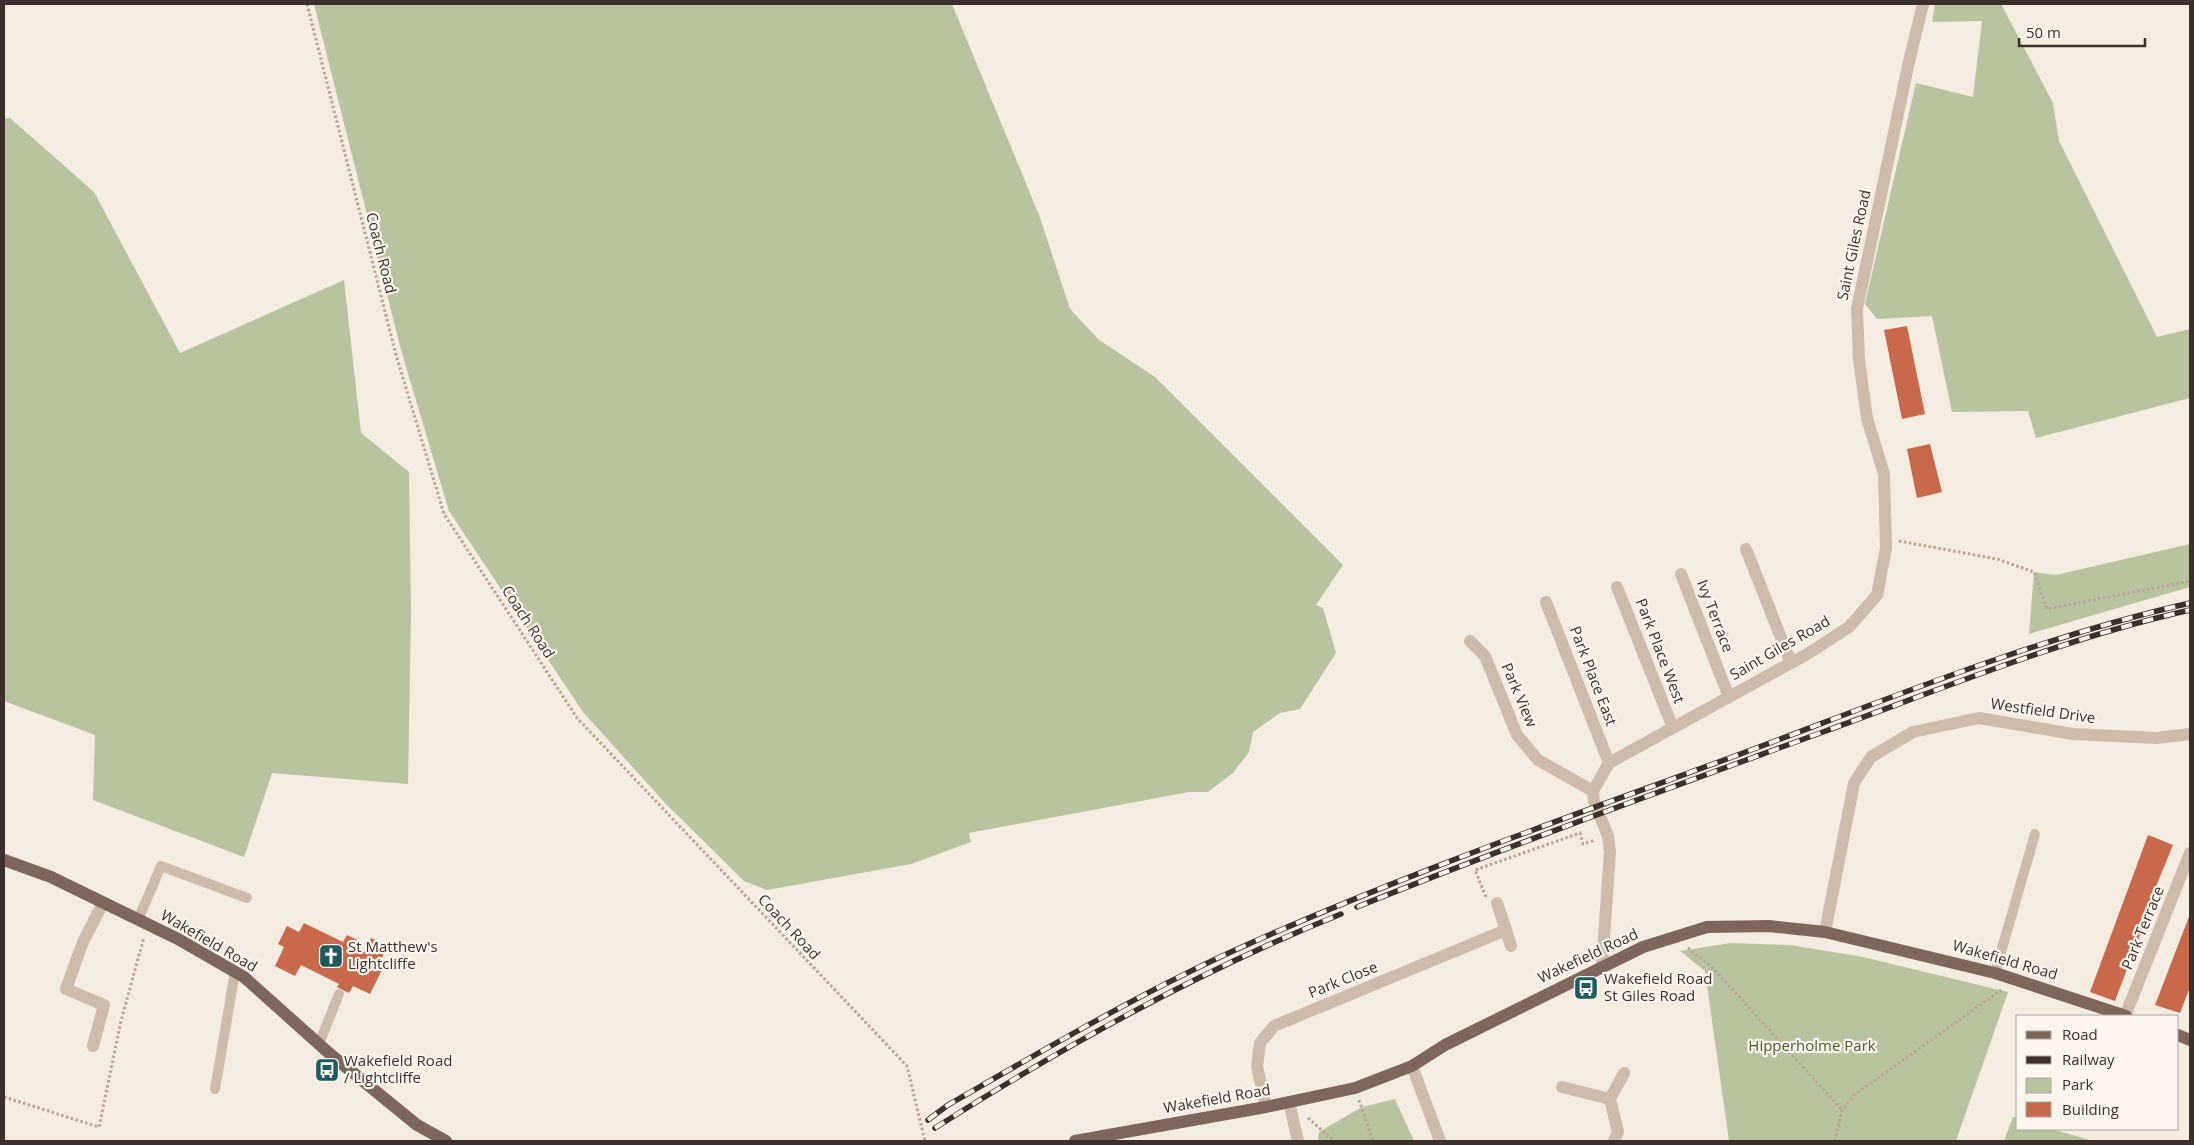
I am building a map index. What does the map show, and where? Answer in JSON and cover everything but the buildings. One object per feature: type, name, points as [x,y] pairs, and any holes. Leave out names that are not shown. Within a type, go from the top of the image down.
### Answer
[{"type":"main road","name":"Wakefield Road","points":[[4,860],[51,877],[178,939],[244,977],[319,1044],[416,1125],[446,1141]]},
{"type":"main road","name":"Wakefield Road","points":[[1075,1141],[1266,1107],[1355,1088],[1412,1066],[1445,1044],[1643,946],[1708,927],[1770,926],[1826,932],[1995,972],[2123,1015]]},
{"type":"street","name":"Saint Giles Road","points":[[1593,791],[1610,763],[1791,663],[1849,627],[1877,595],[1886,541],[1884,474],[1867,418],[1859,360],[1857,309],[1908,66],[1923,4]]},
{"type":"street","points":[[1746,549],[1791,663]]},
{"type":"street","name":"Ivy Terrace","points":[[1681,574],[1729,697]]},
{"type":"street","name":"Park Place West","points":[[1617,587],[1672,728]]},
{"type":"street","name":"Park Place East","points":[[1546,602],[1610,763]]},
{"type":"street","name":"Park View","points":[[1470,640],[1485,656],[1517,735],[1538,760],[1593,791]]},
{"type":"street","name":"Westfield Drive","points":[[1826,932],[1854,783],[1871,758],[1913,732],[1979,718],[2073,734],[2157,738],[2190,734]]},
{"type":"street","points":[[1593,791],[1594,801],[1608,836],[1610,852],[1602,965]]},
{"type":"street","name":"Park Terrace","points":[[2126,1015],[2190,853]]},
{"type":"street","points":[[93,1046],[104,1005],[66,989],[83,942],[103,903]]},
{"type":"street","points":[[1497,903],[1511,946]]},
{"type":"street","name":"Park Close","points":[[1266,1107],[1256,1066],[1260,1043],[1274,1026],[1506,930]]},
{"type":"street","points":[[1412,1066],[1440,1141]]},
{"type":"street","points":[[1614,1141],[1618,1132],[1610,1099],[1624,1073]]},
{"type":"street","points":[[1562,1087],[1610,1099]]},
{"type":"street","points":[[1289,1102],[1298,1141]]},
{"type":"lane","points":[[1995,972],[2035,834]]},
{"type":"lane","points":[[138,920],[161,866],[247,898]]},
{"type":"lane","points":[[215,1089],[235,972]]},
{"type":"lane","points":[[319,1044],[339,994]]},
{"type":"path","name":"Coach Road","points":[[307,4],[396,355],[444,514],[577,718],[907,1066],[925,1141]]},
{"type":"path","points":[[1886,541],[1896,541],[1997,559],[2034,572],[2046,609],[2190,581]]},
{"type":"path","points":[[1497,903],[1487,900],[1475,870],[1580,834],[1583,844],[1608,836]]},
{"type":"path","points":[[1673,936],[1711,966],[1842,1110]]},
{"type":"path","points":[[1835,1141],[1842,1110],[1854,1095],[2016,979]]},
{"type":"path","points":[[1355,1088],[1373,1141]]},
{"type":"path","points":[[1289,1102],[1334,1141]]},
{"type":"green space","points":[[314,4],[952,4],[1039,215],[1070,309],[1099,340],[1155,377],[1343,565],[1316,605],[1323,608],[1336,653],[1300,709],[1280,713],[1253,732],[1249,752],[1233,773],[1208,792],[1189,792],[969,833],[971,842],[911,864],[767,890],[744,881],[665,803],[583,712],[449,511],[401,350]]},
{"type":"green space","points":[[1935,4],[2001,4],[2053,103],[2059,141],[2157,337],[2190,329],[2190,398],[2036,438],[2028,411],[1952,412],[1932,316],[1877,319],[1865,304],[1916,83],[1973,97],[1982,21],[1932,22]]},
{"type":"green space","points":[[10,118],[94,192],[180,353],[344,280],[361,433],[409,472],[411,611],[408,784],[272,773],[244,857],[93,800],[95,735],[4,701],[4,119]]},
{"type":"green space","points":[[2190,544],[2190,587],[2029,634],[2034,572],[2056,575]]},
{"type":"green space","name":"Hipperholme Park","points":[[1731,943],[1790,945],[1863,957],[2008,992],[1956,1141],[1729,1141],[1705,971],[1680,951]]},
{"type":"green space","points":[[1395,1099],[1414,1141],[1318,1141],[1319,1132],[1362,1107]]},
{"type":"green space","points":[[2013,1117],[2016,1118],[2016,1130],[2055,1130],[2093,1141],[2004,1141]]},
{"type":"railway","points":[[928,1120],[948,1105],[1018,1064],[1160,986],[1233,951],[1359,897],[1486,847],[1964,670],[2076,633],[2190,603]]},
{"type":"railway","points":[[1357,907],[1589,818],[2005,665],[2143,621],[2190,610]]},
{"type":"railway","points":[[935,1128],[1083,1039],[1184,985],[1288,936],[1341,914]]},
{"type":"place","name":"St Matthew's Lightcliffe","points":[[331,956]]},
{"type":"place","name":"Wakefield Road St Giles Road","points":[[1586,988]]},
{"type":"place","name":"Wakefield Road / Lightcliffe","points":[[327,1070]]}]
